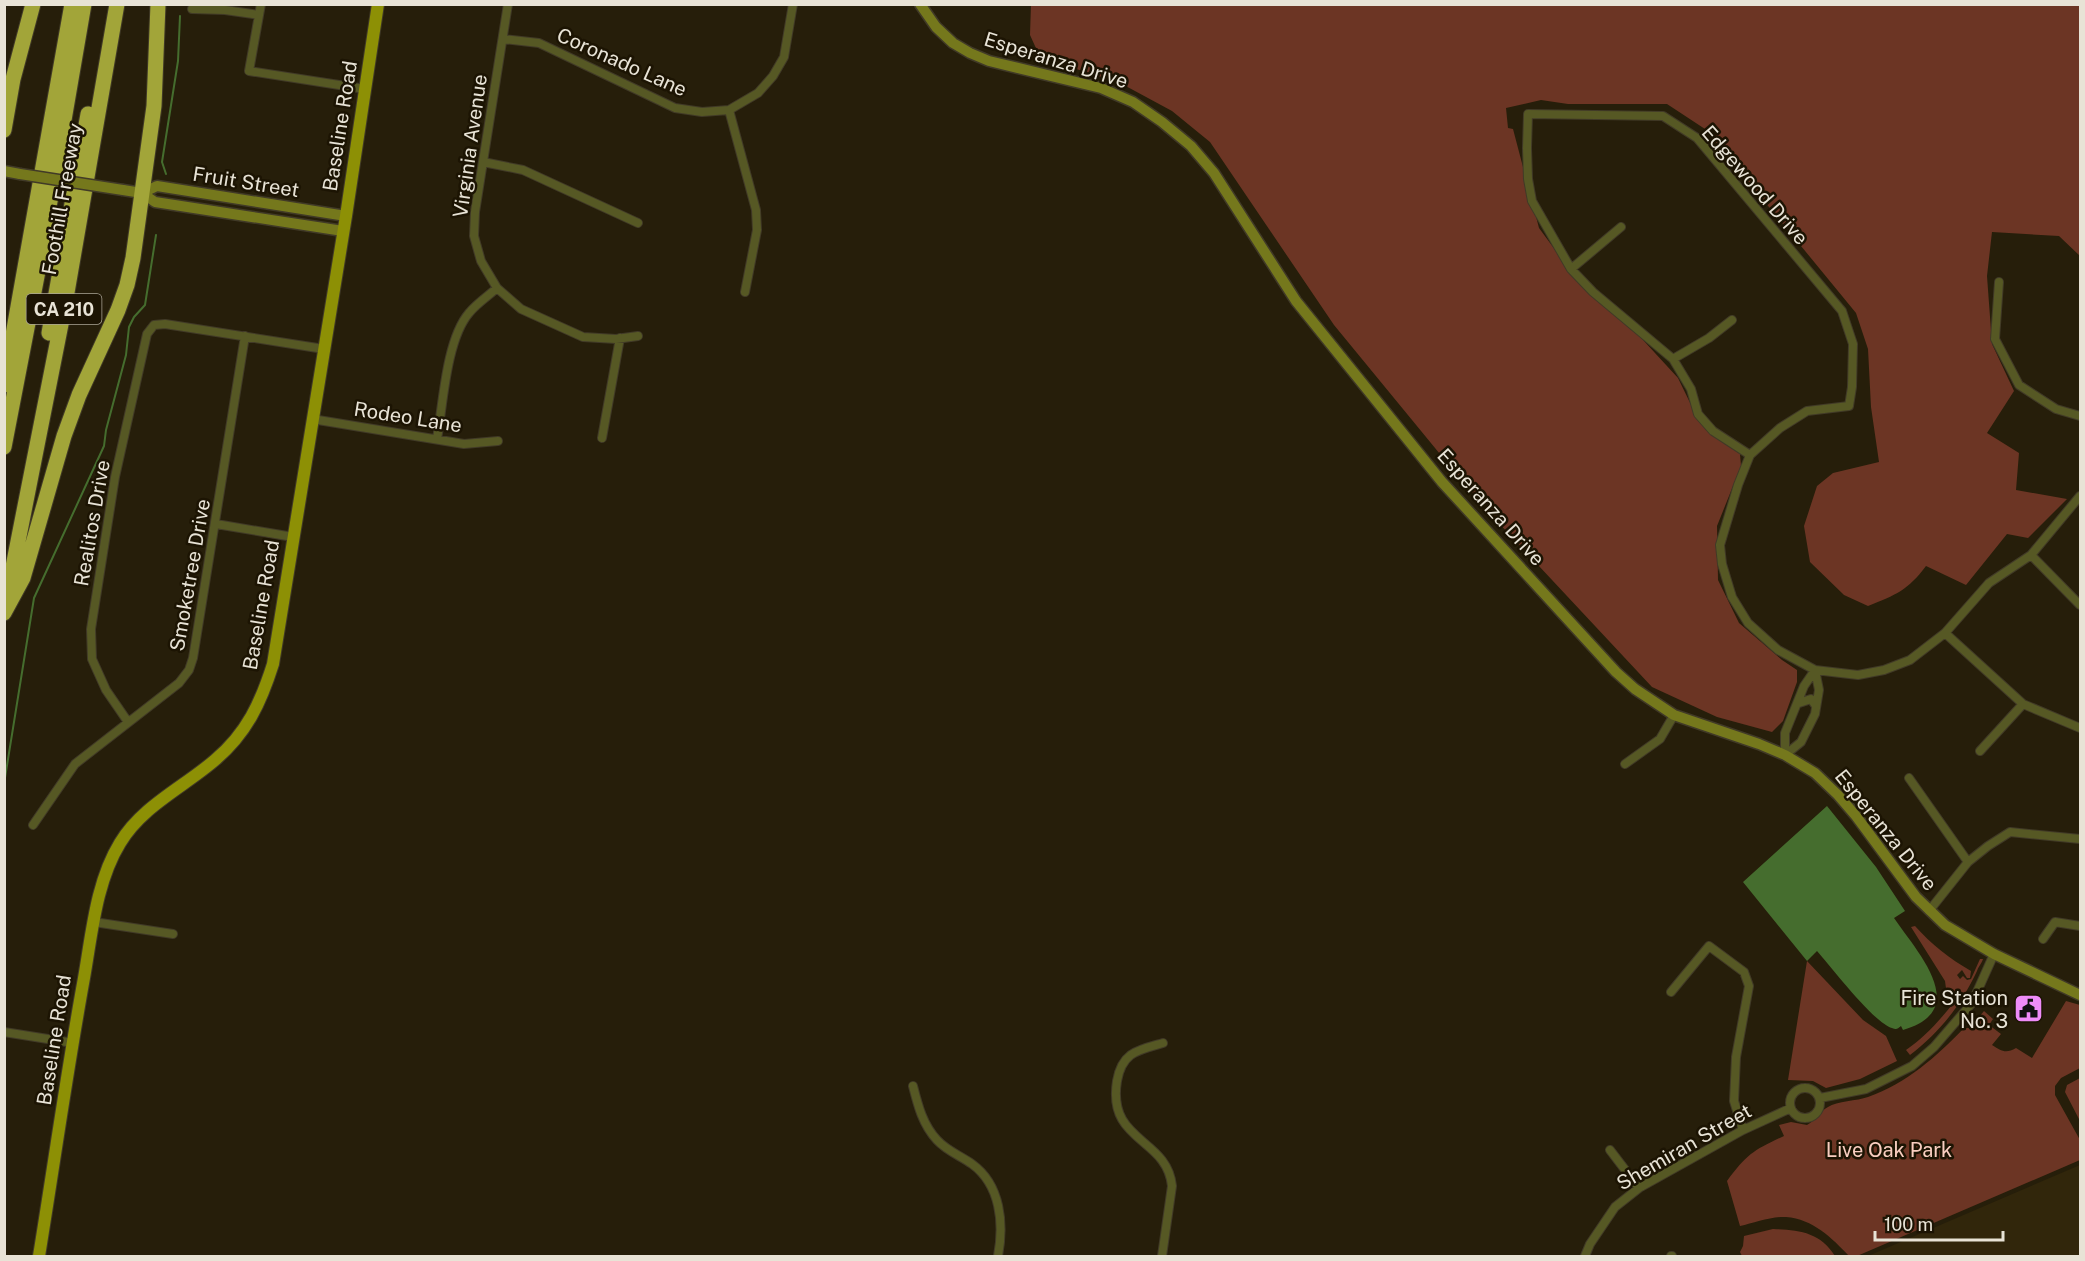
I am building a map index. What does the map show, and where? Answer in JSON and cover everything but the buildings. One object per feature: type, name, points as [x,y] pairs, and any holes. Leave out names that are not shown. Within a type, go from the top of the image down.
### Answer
[{"type":"highway","points":[[4,130],[13,79],[33,4]]},
{"type":"highway","name":"Foothill Freeway","points":[[4,385],[72,4]]},
{"type":"highway","points":[[4,447],[40,260],[84,4]]},
{"type":"highway","points":[[4,569],[107,4]]},
{"type":"highway","name":"Foothill Freeway","points":[[4,613],[65,304],[117,4]]},
{"type":"highway","points":[[4,613],[23,578],[67,426],[127,285],[133,258],[154,106],[158,4]]},
{"type":"main road","name":"Baseline Road","points":[[39,1257],[94,922],[102,882],[109,863],[120,841],[136,822],[216,759],[242,731],[255,713],[264,694],[273,664],[378,4]]},
{"type":"main road","name":"Esperanza Drive","points":[[920,4],[936,27],[953,43],[970,53],[989,61],[1101,88],[1133,102],[1191,146],[1214,173],[1296,301],[1442,482],[1616,672],[1635,689],[1674,715],[1785,755],[1815,773],[1838,795],[1881,849],[1902,880],[1929,911],[1945,925],[1994,954],[2080,995]]},
{"type":"main road","name":"Fruit Street","points":[[4,171],[142,193],[155,202],[343,231]]},
{"type":"main road","name":"Fruit Street","points":[[142,193],[157,186],[346,216]]},
{"type":"street","points":[[261,4],[249,71],[364,89]]},
{"type":"street","name":"Virginia Avenue","points":[[508,4],[475,212],[474,236],[481,261],[497,288],[521,309],[583,337],[638,336]]},
{"type":"street","points":[[745,292],[757,230],[756,210],[729,110],[758,93],[773,76],[784,57],[794,4]]},
{"type":"street","points":[[192,9],[225,10],[259,15]]},
{"type":"street","name":"Coronado Lane","points":[[502,39],[539,44],[675,108],[702,112],[729,110]]},
{"type":"street","name":"Edgewood Drive","points":[[1571,269],[1532,201],[1527,159],[1528,114],[1663,116],[1697,138],[1842,311],[1853,344],[1849,406],[1808,411],[1780,428],[1750,455]]},
{"type":"street","points":[[483,162],[523,170],[638,223]]},
{"type":"street","points":[[1621,227],[1571,269],[1593,292],[1674,359],[1691,389],[1698,414],[1713,431],[1750,455],[1738,485],[1720,545],[1722,564],[1732,597],[1748,623],[1778,650],[1815,670],[1858,675],[1884,670],[1910,660],[1945,633],[1989,583],[2031,555],[2080,496]]},
{"type":"street","points":[[1999,282],[1995,339],[2019,385],[2056,409],[2080,416]]},
{"type":"street","points":[[437,440],[452,350],[458,331],[469,313],[497,288]]},
{"type":"street","points":[[1674,359],[1709,338],[1732,320]]},
{"type":"street","name":"Realitos Drive","points":[[128,722],[106,690],[92,659],[91,629],[115,477],[147,334],[154,325],[165,324],[245,336]]},
{"type":"street","points":[[245,336],[324,348]]},
{"type":"street","name":"Smoketree Drive","points":[[33,825],[75,764],[179,683],[189,670],[216,524],[245,336]]},
{"type":"street","points":[[602,438],[620,338]]},
{"type":"street","name":"Rodeo Lane","points":[[312,419],[464,444],[498,441]]},
{"type":"street","points":[[216,524],[293,537]]},
{"type":"street","points":[[2031,555],[2080,605]]},
{"type":"street","points":[[1945,633],[2023,704],[2080,728]]},
{"type":"street","points":[[1785,755],[1785,733],[1804,686],[1815,670]]},
{"type":"street","points":[[1785,755],[1802,742],[1815,714],[1819,690],[1815,670]]},
{"type":"street","points":[[1798,703],[1811,699],[1816,706]]},
{"type":"street","points":[[1980,751],[2023,704]]},
{"type":"street","points":[[1625,764],[1660,739],[1674,715]]},
{"type":"street","points":[[1909,778],[1968,862]]},
{"type":"street","points":[[1929,911],[1968,862],[2010,832],[2080,839]]},
{"type":"street","points":[[2043,939],[2055,921],[2080,926]]},
{"type":"street","points":[[94,922],[173,934]]},
{"type":"street","points":[[1671,992],[1709,946],[1744,972],[1749,986],[1736,1057],[1734,1101],[1743,1130]]},
{"type":"street","name":"Shemiran Street","points":[[1585,1257],[1590,1244],[1615,1207],[1639,1188],[1743,1130],[1791,1108],[1792,1095],[1799,1088],[1814,1090],[1820,1098],[1866,1089],[1912,1066],[1934,1047],[1972,1003],[1994,954]]},
{"type":"street","points":[[4,1032],[73,1043]]},
{"type":"street","points":[[1162,1257],[1172,1186],[1168,1165],[1137,1138],[1123,1122],[1117,1110],[1115,1096],[1121,1064],[1128,1056],[1163,1043]]},
{"type":"street","points":[[913,1086],[919,1110],[933,1135],[946,1148],[974,1165],[992,1188],[998,1203],[1000,1219],[998,1257]]},
{"type":"street","points":[[1791,1108],[1800,1117],[1809,1117],[1820,1108],[1820,1098]]},
{"type":"street","points":[[1610,1150],[1639,1188]]},
{"type":"shaded area","points":[[1827,806],[1876,867],[1905,911],[1894,918],[1926,964],[1933,980],[1937,995],[1934,1009],[1923,1021],[1903,1030],[1901,1026],[1897,1029],[1884,1024],[1875,1016],[1817,951],[1807,961],[1743,882]]},
{"type":"shaded area","points":[[2080,1165],[2080,1256],[1868,1256]]},
{"type":"green space","points":[[1031,4],[2080,5],[2080,256],[2059,236],[1992,232],[1987,276],[1992,344],[2014,391],[1987,433],[2019,453],[2016,490],[2067,499],[2028,538],[2007,534],[1966,585],[1926,566],[1901,591],[1868,606],[1844,595],[1810,562],[1804,526],[1817,486],[1833,473],[1879,462],[1871,407],[1868,349],[1856,313],[1705,129],[1667,104],[1568,104],[1541,100],[1506,108],[1508,128],[1513,129],[1539,228],[1575,277],[1632,328],[1678,378],[1695,413],[1709,432],[1740,454],[1741,466],[1717,526],[1718,580],[1739,623],[1797,670],[1797,682],[1783,721],[1772,732],[1717,717],[1652,687],[1481,504],[1334,325],[1210,142],[1172,111],[1122,84],[1040,57],[1030,35]]},
{"type":"green space","points":[[1915,926],[1941,951],[1971,971],[1970,978],[1967,978],[1962,970],[1957,975],[1960,979],[1963,976],[1967,980],[1971,979],[1980,959],[1983,959],[1964,995],[1949,1017],[1910,1055],[1906,1050],[1932,1028],[1955,1001],[1947,996],[1945,981],[1911,927]]},
{"type":"green space","points":[[1807,961],[1863,1020],[1886,1036],[1897,1061],[1860,1079],[1826,1088],[1813,1081],[1788,1080]]},
{"type":"green space","name":"Live Oak Park","points":[[2066,1001],[2080,1005],[2080,1068],[2061,1078],[2055,1086],[2055,1095],[2080,1140],[2080,1160],[1857,1256],[1849,1256],[1821,1230],[1805,1221],[1786,1217],[1740,1226],[1727,1181],[1752,1154],[1784,1136],[1779,1125],[1791,1122],[1807,1125],[1832,1105],[1868,1097],[1896,1084],[1932,1059],[1964,1028],[1970,1028],[1984,1011],[1993,1019],[1989,1025],[2001,1034],[1992,1045],[2004,1051],[2016,1048],[2032,1058]]},
{"type":"green space","points":[[2080,1078],[2080,1121],[2065,1092],[2067,1085]]},
{"type":"green space","points":[[1773,1229],[1792,1230],[1816,1237],[1835,1256],[1742,1256],[1740,1252],[1744,1236]]},
{"type":"waterway","points":[[166,174],[162,162],[178,61],[180,16]]},
{"type":"waterway","points":[[4,784],[34,598],[104,446],[106,430],[126,355],[129,327],[134,317],[145,305],[156,235]]},
{"type":"place","name":"Fire Station No. 3","points":[[2029,1009]]}]
